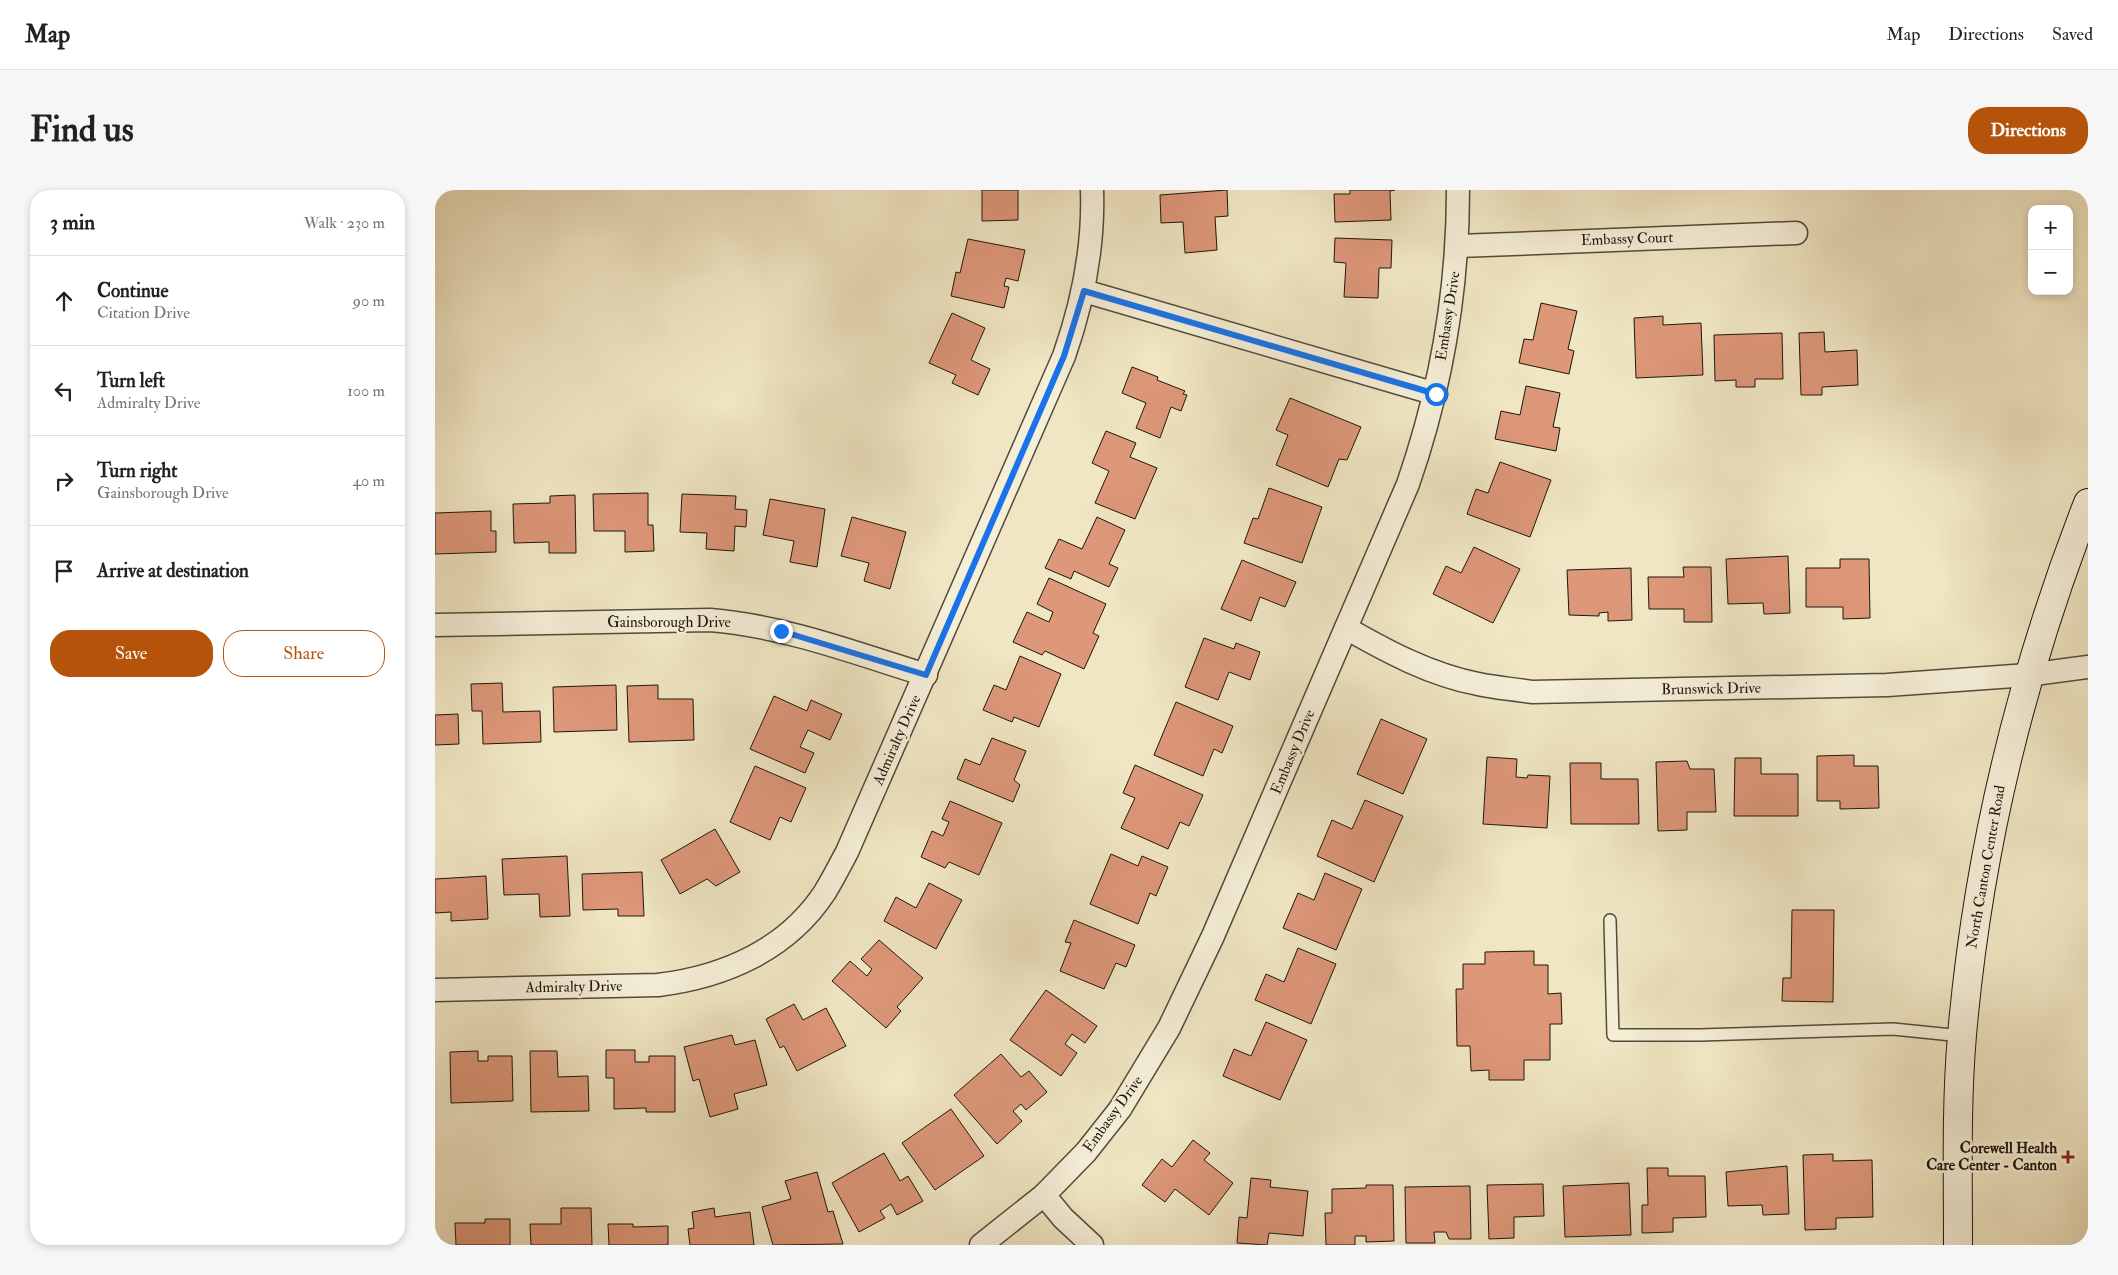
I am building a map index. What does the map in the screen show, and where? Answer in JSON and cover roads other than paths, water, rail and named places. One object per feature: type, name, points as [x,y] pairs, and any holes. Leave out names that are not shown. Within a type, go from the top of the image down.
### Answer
[{"type":"main road","name":"North Canton Center Road","points":[[1958,1245],[1958,1110],[1962,1036],[1969,964],[1990,832],[2007,753],[2028,676],[2063,566],[2088,503]]},
{"type":"street","name":"Admiralty Drive","points":[[435,990],[658,985],[691,981],[730,969],[759,954],[804,918],[825,892],[847,852],[1064,356],[1084,291],[1089,256],[1092,190]]},
{"type":"street","name":"Embassy Drive","points":[[981,1245],[1044,1195],[1086,1152],[1120,1109],[1169,1028],[1213,936],[1408,484],[1436,394],[1452,303],[1458,246],[1459,190]]},
{"type":"street","name":"Embassy Court","points":[[1458,246],[1796,233]]},
{"type":"street","points":[[1084,291],[1436,394]]},
{"type":"street","name":"Gainsborough Drive","points":[[435,625],[710,620],[741,623],[781,631],[926,675]]},
{"type":"street","name":"Brunswick Drive","points":[[1346,628],[1385,651],[1435,672],[1478,684],[1532,692],[1887,685],[2028,676],[2088,667]]},
{"type":"street","points":[[1044,1195],[1063,1218],[1092,1245]]},
{"type":"lane","points":[[1610,920],[1613,1035],[1700,1035],[1893,1029],[1962,1036]]},
{"type":"place","name":"Corewell Health Care Center - Canton","points":[[2068,1157]]}]
